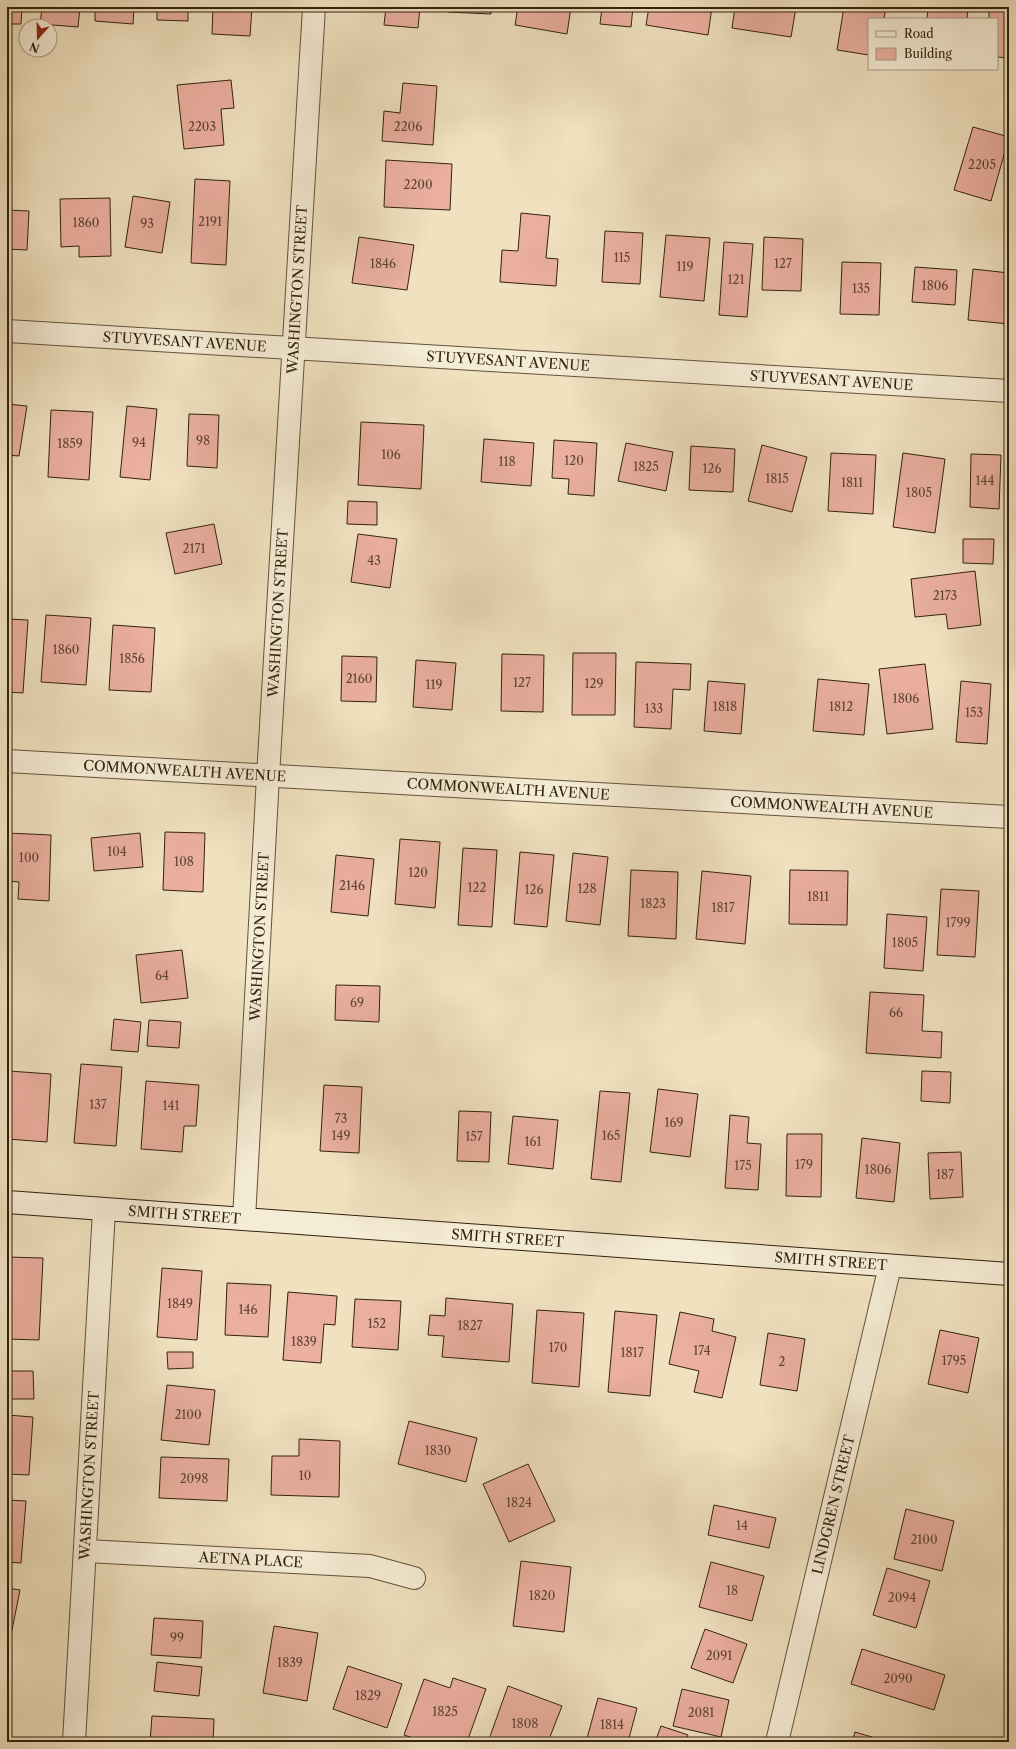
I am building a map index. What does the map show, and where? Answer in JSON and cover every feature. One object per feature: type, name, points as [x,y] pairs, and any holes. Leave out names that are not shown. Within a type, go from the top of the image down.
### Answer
[{"type":"street","name":"WASHINGTON STREET","points":[[244,1219],[268,776],[314,7]]},
{"type":"street","name":"STUYVESANT AVENUE","points":[[7,331],[1009,390]]},
{"type":"street","name":"COMMONWEALTH AVENUE","points":[[7,761],[1009,817]]},
{"type":"street","name":"SMITH STREET","points":[[7,1202],[1009,1274]]},
{"type":"street","name":"WASHINGTON STREET","points":[[74,1742],[86,1551],[104,1210]]},
{"type":"street","name":"LINDGREN STREET","points":[[777,1742],[890,1266]]},
{"type":"street","name":"AETNA PLACE","points":[[86,1551],[370,1566],[414,1578]]},
{"type":"building","points":[[7,7],[22,7],[21,18],[18,18],[18,24],[7,24]]},
{"type":"building","points":[[42,7],[80,7],[78,27],[58,25],[58,18],[41,18]]},
{"type":"building","points":[[95,7],[134,7],[133,24],[95,21]]},
{"type":"building","points":[[157,7],[188,7],[188,21],[157,20]]},
{"type":"building","points":[[213,7],[252,7],[250,36],[212,34]]},
{"type":"building","points":[[386,7],[420,7],[418,28],[384,25]]},
{"type":"building","points":[[448,7],[491,7],[491,14],[448,12]]},
{"type":"building","points":[[518,7],[571,7],[567,34],[515,25]]},
{"type":"building","points":[[602,7],[633,7],[631,27],[600,24]]},
{"type":"building","points":[[649,7],[712,7],[708,35],[646,25]]},
{"type":"building","points":[[735,7],[796,7],[791,37],[732,28]]},
{"type":"building","points":[[844,7],[886,7],[884,18],[868,18],[868,55],[837,50]]},
{"type":"building","points":[[928,7],[968,7],[967,18],[927,18]]},
{"type":"building","points":[[989,7],[1009,7],[1009,58],[998,57],[998,18],[989,18]]},
{"type":"building","points":[[231,80],[234,108],[221,109],[224,145],[184,149],[177,85]]},
{"type":"building","points":[[403,83],[437,86],[433,145],[382,141],[384,111],[400,113]]},
{"type":"building","points":[[973,127],[1009,137],[991,201],[954,190]]},
{"type":"building","points":[[386,160],[452,164],[450,210],[384,207]]},
{"type":"building","points":[[195,179],[230,181],[226,265],[191,263]]},
{"type":"building","points":[[133,196],[170,202],[162,253],[125,247]]},
{"type":"building","points":[[110,198],[111,256],[79,257],[79,246],[61,247],[60,199]]},
{"type":"building","points":[[7,210],[29,211],[27,250],[7,249]]},
{"type":"building","points":[[521,213],[550,216],[546,258],[558,259],[556,286],[500,282],[502,250],[518,251]]},
{"type":"building","points":[[605,231],[643,233],[640,284],[602,282]]},
{"type":"building","points":[[666,235],[710,238],[704,301],[660,297]]},
{"type":"building","points":[[359,237],[414,245],[407,290],[352,283]]},
{"type":"building","points":[[764,237],[803,239],[801,291],[762,290]]},
{"type":"building","points":[[724,242],[753,244],[747,317],[719,315]]},
{"type":"building","points":[[842,262],[881,263],[879,315],[840,314]]},
{"type":"building","points":[[915,267],[957,270],[955,305],[912,302]]},
{"type":"building","points":[[973,269],[1009,273],[1009,324],[968,320]]},
{"type":"building","points":[[7,404],[27,406],[19,456],[7,455]]},
{"type":"building","points":[[127,406],[157,409],[150,480],[120,477]]},
{"type":"building","points":[[51,410],[93,412],[89,480],[48,477]]},
{"type":"building","points":[[189,414],[219,415],[217,468],[187,466]]},
{"type":"building","points":[[361,422],[424,425],[421,489],[358,485]]},
{"type":"building","points":[[484,439],[534,443],[531,486],[481,482]]},
{"type":"building","points":[[554,440],[597,443],[594,496],[568,494],[569,479],[552,478]]},
{"type":"building","points":[[626,443],[673,452],[666,491],[618,481]]},
{"type":"building","points":[[762,445],[807,457],[792,512],[748,501]]},
{"type":"building","points":[[691,446],[735,449],[733,492],[689,490]]},
{"type":"building","points":[[831,453],[876,455],[873,514],[828,511]]},
{"type":"building","points":[[903,453],[945,459],[935,533],[893,527]]},
{"type":"building","points":[[971,454],[1001,455],[999,509],[970,507]]},
{"type":"building","points":[[348,501],[377,502],[377,525],[347,524]]},
{"type":"building","points":[[214,524],[222,564],[175,574],[166,533]]},
{"type":"building","points":[[358,534],[397,539],[390,588],[351,582]]},
{"type":"building","points":[[963,539],[994,539],[993,564],[963,563]]},
{"type":"building","points":[[975,571],[981,625],[948,629],[946,614],[915,617],[911,579]]},
{"type":"building","points":[[46,615],[91,618],[86,685],[41,682]]},
{"type":"building","points":[[7,619],[28,620],[23,693],[7,692]]},
{"type":"building","points":[[113,625],[155,628],[151,692],[109,690]]},
{"type":"building","points":[[573,653],[616,653],[615,715],[572,715]]},
{"type":"building","points":[[502,654],[544,655],[543,712],[501,711]]},
{"type":"building","points":[[342,656],[377,657],[376,702],[341,701]]},
{"type":"building","points":[[416,660],[456,663],[452,710],[413,707]]},
{"type":"building","points":[[636,662],[691,664],[690,690],[673,689],[671,729],[634,727]]},
{"type":"building","points":[[925,664],[933,729],[887,734],[879,669]]},
{"type":"building","points":[[818,679],[869,684],[864,735],[813,731]]},
{"type":"building","points":[[708,681],[745,684],[741,734],[704,731]]},
{"type":"building","points":[[961,681],[991,684],[987,744],[956,742]]},
{"type":"building","points":[[165,832],[205,833],[203,892],[163,890]]},
{"type":"building","points":[[7,833],[51,835],[49,901],[18,899],[19,882],[7,881]]},
{"type":"building","points":[[140,833],[143,867],[94,871],[91,838]]},
{"type":"building","points":[[400,839],[440,842],[435,908],[395,904]]},
{"type":"building","points":[[463,848],[497,850],[492,927],[458,925]]},
{"type":"building","points":[[520,852],[554,855],[547,927],[514,924]]},
{"type":"building","points":[[573,853],[608,857],[600,925],[566,921]]},
{"type":"building","points":[[336,855],[374,859],[368,916],[331,912]]},
{"type":"building","points":[[631,870],[678,872],[676,939],[628,936]]},
{"type":"building","points":[[790,870],[848,871],[847,925],[789,924]]},
{"type":"building","points":[[702,871],[751,876],[745,944],[696,939]]},
{"type":"building","points":[[941,889],[979,891],[975,957],[937,955]]},
{"type":"building","points":[[887,914],[927,917],[923,971],[884,968]]},
{"type":"building","points":[[182,950],[188,998],[141,1003],[136,955]]},
{"type":"building","points":[[336,985],[380,986],[379,1022],[335,1020]]},
{"type":"building","points":[[870,992],[924,995],[922,1031],[942,1032],[941,1058],[866,1053]]},
{"type":"building","points":[[114,1019],[141,1022],[138,1052],[111,1050]]},
{"type":"building","points":[[149,1020],[181,1022],[179,1048],[147,1046]]},
{"type":"building","points":[[81,1064],[122,1067],[116,1146],[74,1143]]},
{"type":"building","points":[[9,1071],[51,1074],[47,1142],[7,1139]]},
{"type":"building","points":[[922,1071],[951,1072],[950,1103],[921,1101]]},
{"type":"building","points":[[146,1081],[199,1085],[196,1126],[184,1126],[182,1152],[141,1149]]},
{"type":"building","points":[[324,1085],[362,1087],[359,1153],[320,1151]]},
{"type":"building","points":[[658,1089],[698,1094],[690,1157],[650,1152]]},
{"type":"building","points":[[600,1091],[630,1093],[621,1182],[591,1179]]},
{"type":"building","points":[[459,1111],[491,1112],[489,1162],[457,1161]]},
{"type":"building","points":[[730,1115],[749,1117],[747,1143],[761,1144],[758,1190],[725,1188]]},
{"type":"building","points":[[513,1116],[558,1120],[553,1169],[508,1164]]},
{"type":"building","points":[[787,1134],[822,1134],[821,1197],[786,1196]]},
{"type":"building","points":[[862,1138],[900,1143],[894,1202],[856,1198]]},
{"type":"building","points":[[961,1152],[963,1197],[930,1199],[928,1153]]},
{"type":"building","points":[[7,1257],[43,1258],[39,1340],[7,1339]]},
{"type":"building","points":[[162,1268],[202,1271],[197,1340],[157,1337]]},
{"type":"building","points":[[227,1283],[271,1285],[268,1337],[225,1335]]},
{"type":"building","points":[[288,1292],[337,1296],[335,1325],[324,1324],[321,1363],[283,1360]]},
{"type":"building","points":[[446,1298],[513,1304],[509,1362],[442,1357],[444,1336],[428,1335],[430,1315],[445,1316]]},
{"type":"building","points":[[355,1299],[401,1301],[398,1350],[352,1347]]},
{"type":"building","points":[[537,1310],[584,1313],[579,1387],[532,1383]]},
{"type":"building","points":[[615,1311],[657,1315],[650,1396],[608,1392]]},
{"type":"building","points":[[680,1312],[714,1319],[712,1331],[736,1337],[722,1398],[694,1392],[699,1371],[669,1364]]},
{"type":"building","points":[[940,1330],[979,1338],[968,1393],[928,1384]]},
{"type":"building","points":[[768,1333],[805,1339],[797,1391],[760,1385]]},
{"type":"building","points":[[167,1352],[193,1352],[193,1368],[168,1369]]},
{"type":"building","points":[[7,1371],[33,1371],[34,1399],[7,1399]]},
{"type":"building","points":[[167,1385],[215,1390],[209,1445],[161,1440]]},
{"type":"building","points":[[7,1415],[33,1417],[29,1475],[7,1474]]},
{"type":"building","points":[[409,1421],[477,1438],[466,1482],[398,1464]]},
{"type":"building","points":[[299,1439],[340,1441],[339,1497],[271,1495],[272,1456],[299,1456]]},
{"type":"building","points":[[161,1457],[229,1459],[227,1501],[159,1498]]},
{"type":"building","points":[[528,1464],[555,1521],[509,1542],[483,1484]]},
{"type":"building","points":[[7,1500],[26,1501],[21,1563],[7,1562]]},
{"type":"building","points":[[714,1505],[776,1518],[769,1548],[708,1535]]},
{"type":"building","points":[[906,1509],[954,1521],[942,1571],[894,1559]]},
{"type":"building","points":[[521,1561],[571,1567],[564,1632],[513,1626]]},
{"type":"building","points":[[711,1562],[764,1576],[752,1621],[699,1607]]},
{"type":"building","points":[[887,1568],[930,1581],[916,1628],[873,1615]]},
{"type":"building","points":[[7,1588],[20,1590],[9,1645],[7,1645]]},
{"type":"building","points":[[154,1618],[203,1621],[201,1658],[151,1655]]},
{"type":"building","points":[[274,1626],[318,1633],[307,1701],[263,1693]]},
{"type":"building","points":[[705,1629],[747,1644],[733,1683],[691,1668]]},
{"type":"building","points":[[862,1649],[945,1675],[934,1710],[851,1684]]},
{"type":"building","points":[[7,1659],[11,1660],[7,1701]]},
{"type":"building","points":[[157,1662],[202,1667],[199,1696],[154,1691]]},
{"type":"building","points":[[348,1666],[402,1684],[387,1728],[333,1709]]},
{"type":"building","points":[[453,1678],[486,1689],[467,1742],[424,1742],[404,1735],[424,1679],[450,1688]]},
{"type":"building","points":[[508,1686],[562,1706],[548,1742],[488,1742]]},
{"type":"building","points":[[682,1689],[729,1700],[721,1737],[673,1726]]},
{"type":"building","points":[[598,1698],[637,1708],[628,1742],[586,1742]]},
{"type":"building","points":[[152,1716],[214,1719],[213,1742],[150,1742]]},
{"type":"building","points":[[7,1725],[10,1725],[9,1742],[7,1742]]},
{"type":"building","points":[[661,1726],[688,1735],[685,1742],[655,1742]]},
{"type":"building","points":[[855,1732],[889,1742],[852,1742]]}]
